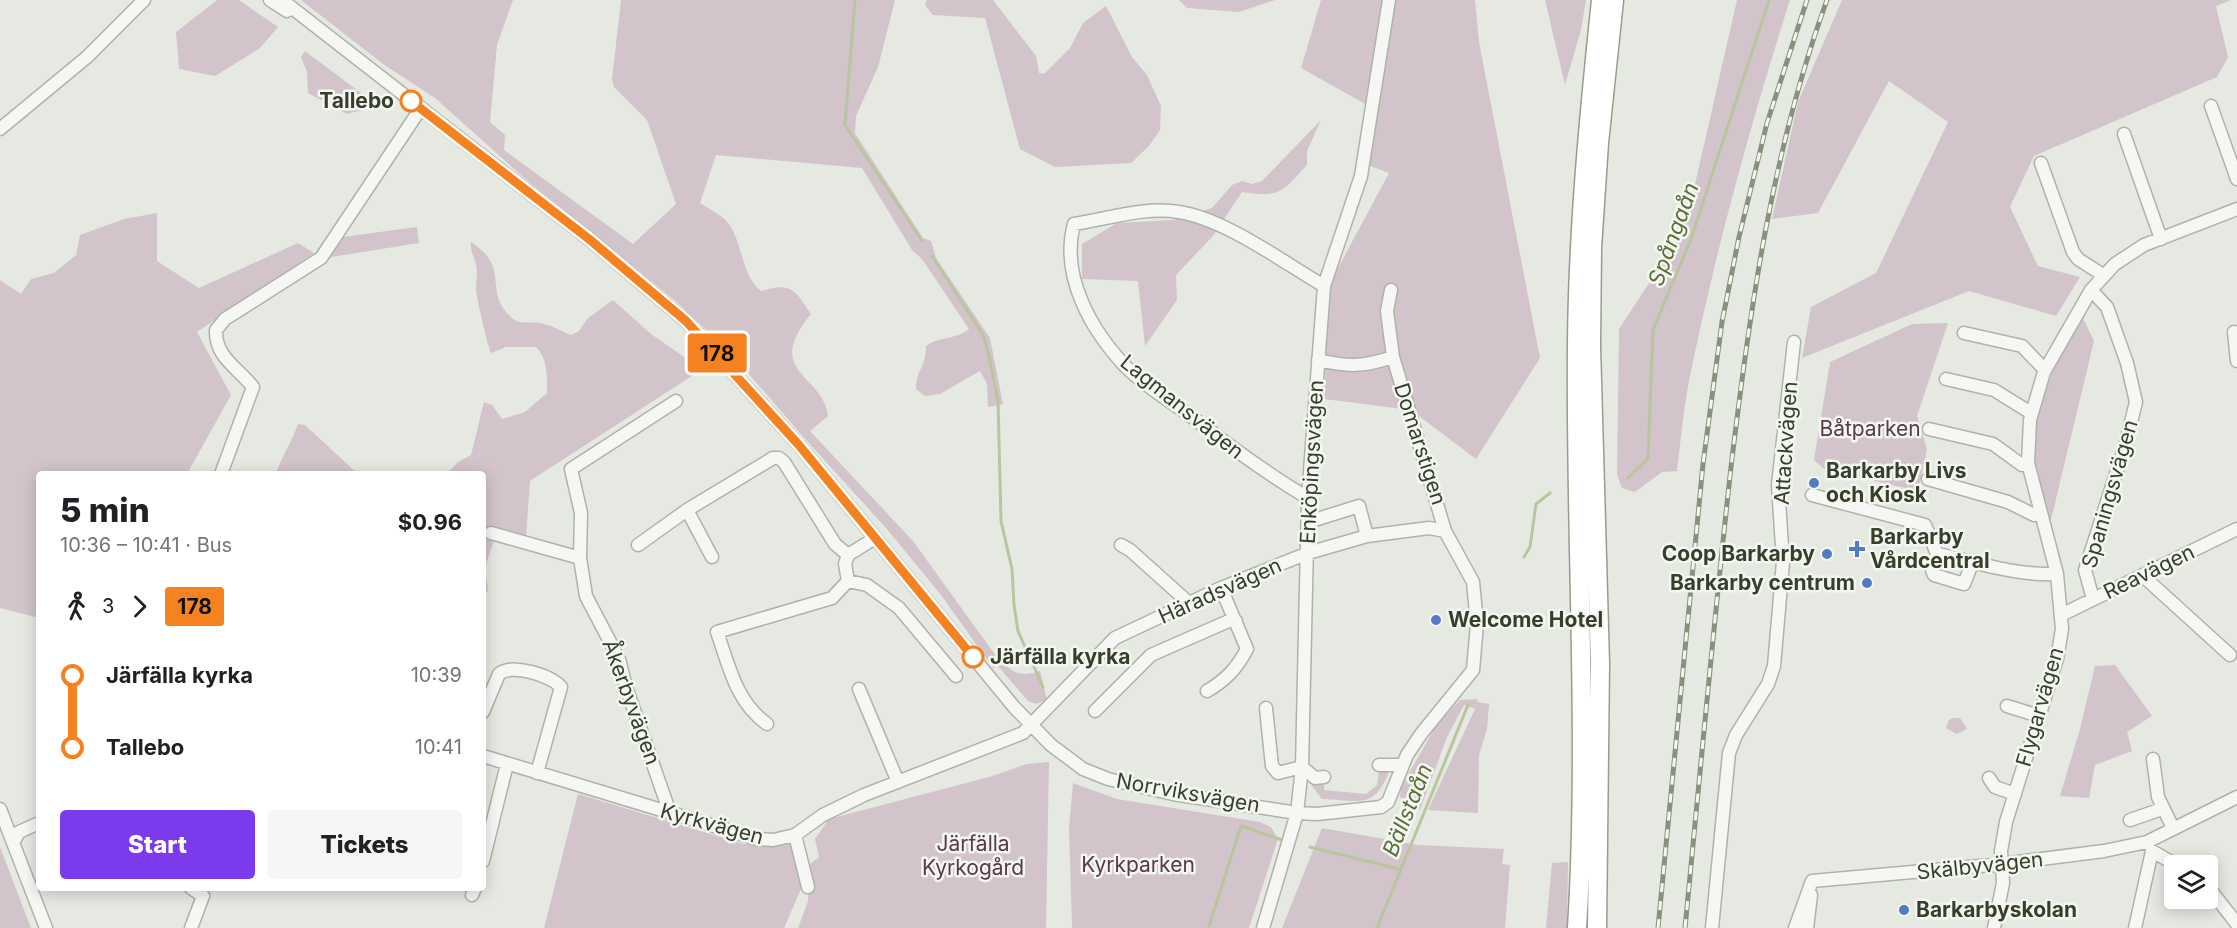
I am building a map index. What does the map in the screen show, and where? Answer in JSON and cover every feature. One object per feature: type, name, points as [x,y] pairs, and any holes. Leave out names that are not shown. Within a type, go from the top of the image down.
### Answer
[{"type":"highway","points":[[1577,928],[1581,664],[1577,346],[1579,258],[1586,141],[1600,0]]},
{"type":"highway","points":[[1597,928],[1600,664],[1591,346],[1592,248],[1599,143],[1614,0]]},
{"type":"street","points":[[0,129],[87,57],[144,0]]},
{"type":"street","name":"Norrviksvägen","points":[[270,0],[343,48]]},
{"type":"street","name":"Norrviksvägen","points":[[282,0],[589,239],[686,321],[798,444],[1031,726],[1083,769],[1108,779],[1173,794],[1298,813]]},
{"type":"street","name":"Enköpingsvägen","points":[[1263,928],[1298,813],[1302,767],[1308,498],[1324,286],[1361,176],[1389,0]]},
{"type":"street","points":[[2211,106],[2237,179]]},
{"type":"street","points":[[222,471],[253,387],[222,354],[216,330],[225,319],[321,258],[421,108]]},
{"type":"street","points":[[2124,134],[2161,239]]},
{"type":"street","points":[[2041,163],[2073,252],[2078,259],[2103,275]]},
{"type":"street","name":"Flygarvägen","points":[[1994,928],[2003,883],[2002,864],[2006,822],[2057,659],[2062,629],[2057,574],[2028,463],[2031,413],[2045,370],[2091,290],[2103,275],[2127,254],[2237,209]]},
{"type":"street","name":"Lagmansvägen","points":[[1308,498],[1260,469],[1127,368],[1097,329],[1076,293],[1070,239],[1074,224],[1147,212],[1177,211],[1209,219],[1324,286]]},
{"type":"street","name":"Domarstigen","points":[[1298,813],[1369,810],[1382,807],[1388,802],[1403,765],[1420,734],[1462,685],[1473,670],[1476,660],[1475,592],[1462,558],[1446,531],[1393,357],[1387,311],[1391,290]]},
{"type":"street","name":"Spaningsvägen","points":[[2091,290],[2107,307],[2127,363],[2136,402],[2125,446],[2085,570],[2094,600]]},
{"type":"street","points":[[2234,332],[2237,361]]},
{"type":"street","points":[[1964,333],[2022,346],[2045,370]]},
{"type":"street","name":"Attackvägen","points":[[1713,926],[1729,753],[1736,735],[1772,676],[1783,539],[1778,485],[1794,342]]},
{"type":"street","name":"Domarstigen","points":[[1318,360],[1345,366],[1366,366],[1393,357]]},
{"type":"street","points":[[1946,379],[1994,390],[2031,413]]},
{"type":"street","name":"Åkerbyvägen","points":[[670,813],[615,649],[586,596],[580,558],[581,513],[571,469],[676,401]]},
{"type":"street","points":[[1929,429],[1993,444],[2022,465],[2028,463]]},
{"type":"street","points":[[638,545],[687,510],[765,462],[779,458],[835,544],[848,555]]},
{"type":"street","points":[[1928,479],[2008,502],[2034,514],[2041,514]]},
{"type":"street","points":[[1812,495],[1925,525],[1937,554],[1932,570],[1934,575],[1964,584],[1973,561]]},
{"type":"street","points":[[1308,522],[1359,506],[1367,537]]},
{"type":"street","points":[[687,510],[712,557]]},
{"type":"street","name":"Häradsvägen","points":[[1031,726],[1115,638],[1189,603],[1308,553],[1367,537],[1429,528],[1446,531]]},
{"type":"street","name":"Reavägen","points":[[2061,615],[2237,529]]},
{"type":"street","points":[[491,533],[580,558]]},
{"type":"street","points":[[848,581],[845,564],[848,555],[875,538]]},
{"type":"street","points":[[1121,545],[1130,550],[1189,603]]},
{"type":"street","points":[[1937,554],[2022,574],[2057,574]]},
{"type":"street","points":[[2143,576],[2230,656]]},
{"type":"street","points":[[848,581],[867,585],[899,608],[956,676]]},
{"type":"street","points":[[767,723],[752,713],[741,697],[717,632],[832,598],[848,581]]},
{"type":"street","points":[[1207,691],[1223,682],[1238,666],[1247,649],[1221,588]]},
{"type":"street","points":[[1095,711],[1150,655],[1232,620],[1236,621]]},
{"type":"street","points":[[486,705],[499,674],[503,670],[512,669],[534,674],[557,682],[561,687],[537,773]]},
{"type":"street","points":[[859,689],[897,782]]},
{"type":"street","points":[[2007,706],[2039,716]]},
{"type":"street","points":[[1266,708],[1272,766],[1282,774],[1302,767],[1315,778],[1324,777]]},
{"type":"street","name":"Kyrkvägen","points":[[486,757],[757,839],[795,835],[842,805],[1023,734],[1031,726]]},
{"type":"street","points":[[2153,759],[2163,809],[2174,828]]},
{"type":"street","points":[[486,849],[507,764]]},
{"type":"street","points":[[1379,765],[1403,765]]},
{"type":"street","points":[[1989,778],[1995,787],[2015,794]]},
{"type":"street","name":"Skälbyvägen","points":[[1812,881],[2002,864],[2150,846],[2174,828],[2237,797]]},
{"type":"street","points":[[0,809],[46,928]]},
{"type":"street","points":[[2130,820],[2163,809]]},
{"type":"street","points":[[14,841],[19,832],[36,824]]},
{"type":"street","points":[[795,835],[808,887]]},
{"type":"street","points":[[2135,928],[2150,846],[2164,856]]},
{"type":"street","points":[[1795,928],[1812,881]]},
{"type":"street","points":[[1807,928],[1812,881]]},
{"type":"street","points":[[191,928],[203,896],[196,891]]},
{"type":"street","points":[[2218,900],[2237,924]]},
{"type":"green space","points":[[217,0],[239,0],[278,27],[259,49],[215,76],[179,69],[176,32]]},
{"type":"green space","points":[[301,0],[513,0],[497,45],[490,122],[505,135],[504,150],[633,244],[676,204],[647,120],[614,87],[612,79],[621,0],[895,0],[878,67],[856,116],[855,133],[923,238],[931,241],[936,258],[990,338],[1003,404],[988,407],[987,384],[980,371],[940,394],[925,396],[916,389],[926,346],[959,335],[969,329],[922,259],[912,250],[862,168],[716,155],[700,203],[728,223],[737,240],[749,276],[761,291],[780,287],[791,290],[796,293],[811,314],[797,334],[792,349],[794,361],[824,402],[828,416],[810,431],[913,541],[996,656],[1020,674],[1040,671],[1047,700],[1036,704],[1028,701],[997,665],[993,668],[941,595],[886,528],[736,359],[677,302],[523,177],[435,98],[383,64]]},
{"type":"green space","points":[[927,0],[993,0],[1036,56],[1039,73],[1044,74],[1070,48],[1083,23],[1106,6],[1132,57],[1147,75],[1161,106],[1160,130],[1149,146],[1131,163],[1055,167],[1020,149],[985,18],[933,15],[925,5]]},
{"type":"green space","points":[[1179,0],[1275,0],[1239,12],[1187,8]]},
{"type":"green space","points":[[1321,0],[1475,0],[1479,42],[1540,358],[1476,459],[1411,410],[1324,399],[1330,283],[1389,173],[1368,165],[1367,105],[1301,68]]},
{"type":"green space","points":[[1545,0],[1586,0],[1581,30],[1565,85]]},
{"type":"green space","points":[[1737,0],[1790,0],[1748,138],[1723,231],[1689,383],[1677,471],[1662,472],[1635,492],[1622,488],[1617,475],[1619,329],[1685,228]]},
{"type":"green space","points":[[1842,0],[2231,0],[2216,6],[2228,57],[2217,77],[2034,156],[2010,207],[2038,266],[2080,277],[2056,316],[1969,291],[1802,358],[1811,307],[1876,273],[1948,122],[1889,81],[1818,213],[1772,219],[1798,102]]},
{"type":"green space","points":[[305,51],[365,96],[365,109],[347,114],[308,93],[307,72],[301,57]]},
{"type":"green space","points":[[1321,120],[1307,151],[1307,165],[1299,174],[1285,187],[1273,193],[1242,192],[1213,236],[1176,275],[1177,300],[1145,346],[1138,281],[1082,279],[1082,244],[1117,223],[1173,220],[1212,208],[1232,185],[1242,181],[1252,184],[1262,181]]},
{"type":"green space","points":[[157,213],[157,261],[199,288],[298,243],[314,253],[197,332],[231,395],[189,471],[36,471],[36,617],[0,608],[0,280],[21,294],[31,279],[54,273],[76,255],[80,235],[124,219]]},
{"type":"green space","points":[[417,227],[419,243],[325,258],[335,238]]},
{"type":"green space","points":[[471,242],[490,261],[494,270],[498,296],[502,306],[513,319],[544,324],[571,335],[579,331],[588,318],[613,300],[651,334],[690,361],[698,372],[530,481],[526,538],[497,532],[486,564],[486,471],[450,471],[458,462],[471,455],[484,402],[492,405],[502,419],[525,412],[547,393],[547,381],[545,362],[536,347],[506,347],[491,353],[478,300],[477,268]]},
{"type":"green space","points":[[2082,316],[2094,341],[2049,528],[2034,465],[2035,426],[2054,368]]},
{"type":"green space","name":"Båtparken","points":[[1948,323],[1917,416],[1927,449],[1918,491],[1824,469],[1814,460],[1830,362],[1912,324]]},
{"type":"green space","points":[[298,424],[305,425],[355,471],[277,471]]},
{"type":"green space","points":[[2115,665],[2152,716],[2127,732],[2132,751],[2095,765],[2089,798],[2060,796],[2080,729],[2095,666]]},
{"type":"green space","points":[[1477,699],[1478,702],[1489,704],[1487,729],[1479,755],[1478,813],[1428,810],[1475,709],[1464,705],[1447,737],[1420,810],[1410,809],[1400,797],[1401,787],[1437,724],[1460,700]]},
{"type":"green space","points":[[1960,718],[1967,729],[1957,734],[1946,728],[1949,720]]},
{"type":"green space","name":"Järfälla Kyrkogård","points":[[1049,762],[1046,928],[798,928],[808,901],[810,864],[819,857],[815,839],[829,819],[989,777],[1027,764]]},
{"type":"green space","points":[[1390,769],[1378,792],[1365,800],[1322,799],[1311,785],[1317,781],[1324,782],[1324,790],[1366,794],[1377,785],[1379,771]]},
{"type":"green space","name":"Kyrkparken","points":[[1073,783],[1117,799],[1260,822],[1271,827],[1278,839],[1249,928],[1072,928],[1069,828]]},
{"type":"green space","points":[[578,794],[744,844],[791,841],[804,882],[784,928],[544,928]]},
{"type":"green space","points":[[1322,828],[1418,845],[1504,849],[1502,864],[1510,865],[1505,928],[1282,928]]},
{"type":"green space","points":[[0,847],[31,928],[0,928]]},
{"type":"green space","points":[[1568,862],[1567,928],[1546,928],[1552,863]]},
{"type":"waterway","points":[[855,0],[845,125],[922,241]]},
{"type":"waterway","name":"Spångaån","points":[[1628,478],[1648,459],[1653,330],[1691,239],[1769,0]]},
{"type":"waterway","points":[[932,256],[983,335],[989,356],[998,401],[1001,521],[1012,569],[1018,631],[1043,687]]},
{"type":"waterway","name":"Spångaån","points":[[1524,557],[1530,547],[1536,504],[1550,493]]},
{"type":"waterway","name":"Bällstaån","points":[[1377,928],[1468,705]]},
{"type":"waterway","points":[[1209,926],[1241,826],[1282,840]]},
{"type":"waterway","points":[[1310,847],[1399,869]]},
{"type":"railway","points":[[1658,928],[1703,464],[1722,322],[1739,237],[1767,123],[1807,0]]},
{"type":"railway","points":[[1685,928],[1731,467],[1755,289],[1777,172],[1791,114],[1827,0]]},
{"type":"bus line","name":"178","points":[[411,101],[589,239],[686,321],[735,372],[798,444],[973,657]]},
{"type":"place","name":"Tallebo","points":[[411,101]]},
{"type":"place","name":"Barkarby Livs och Kiosk","points":[[1814,483]]},
{"type":"place","name":"Barkarby Vårdcentral","points":[[1857,549]]},
{"type":"place","name":"Coop Barkarby","points":[[1827,554]]},
{"type":"place","name":"Barkarby centrum","points":[[1867,583]]},
{"type":"place","name":"Welcome Hotel","points":[[1436,620]]},
{"type":"place","name":"Järfälla kyrka","points":[[973,657]]},
{"type":"place","name":"Barkarbyskolan","points":[[1904,910]]}]
